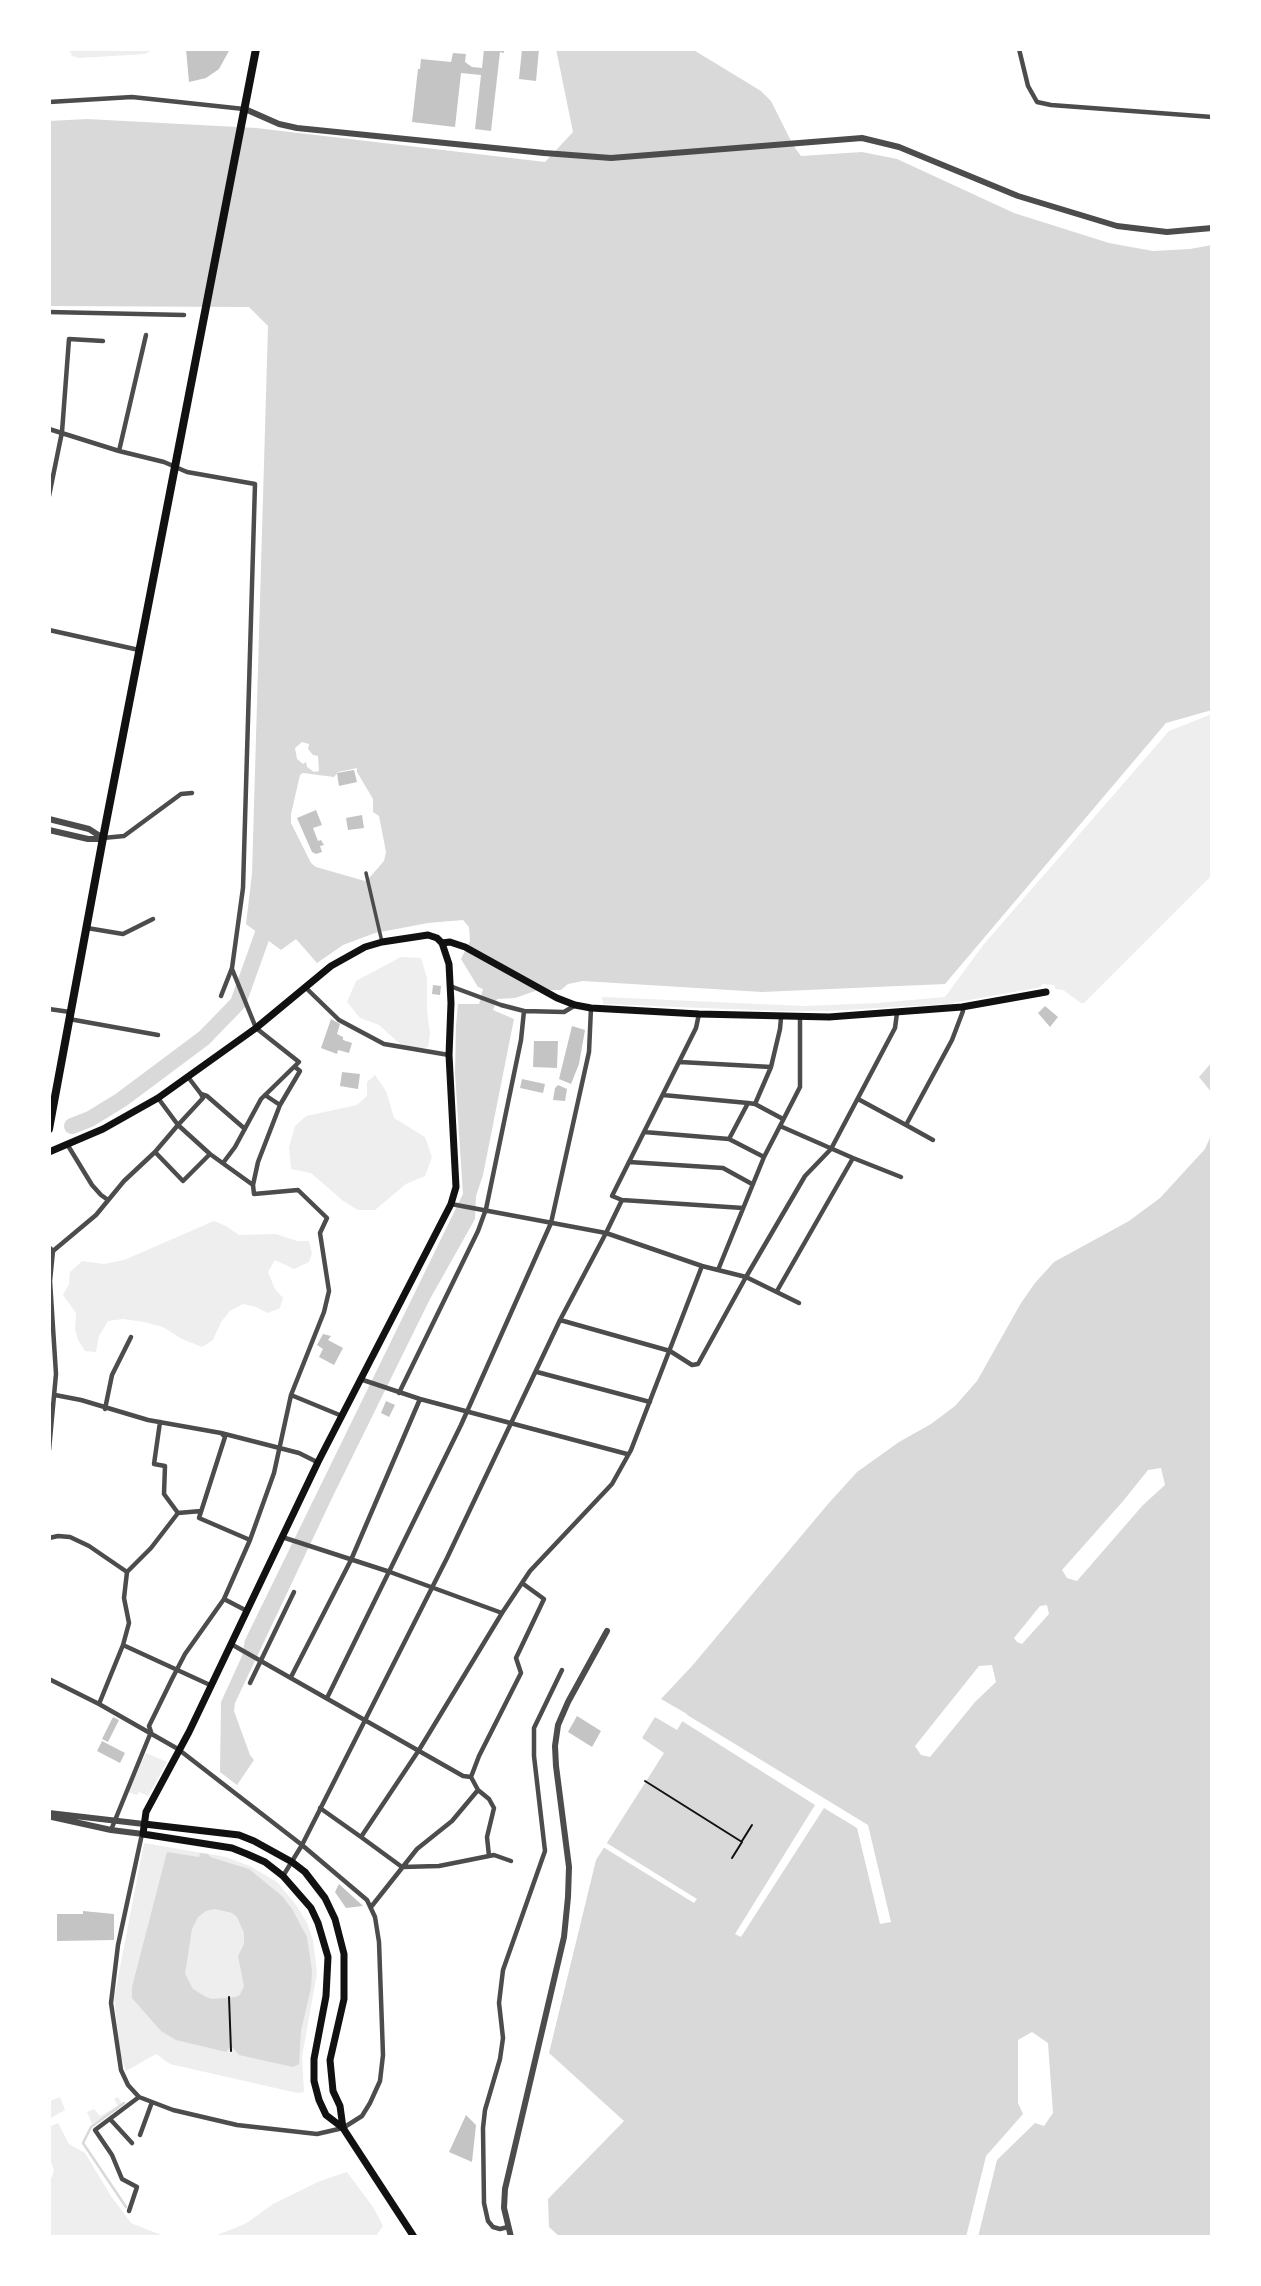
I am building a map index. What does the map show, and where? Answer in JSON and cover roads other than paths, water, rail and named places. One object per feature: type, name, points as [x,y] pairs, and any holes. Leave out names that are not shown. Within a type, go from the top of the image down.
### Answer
[{"type":"highway","points":[[49,1129],[256,49]]},
{"type":"main road","points":[[49,1152],[103,1129],[158,1098],[256,1028],[331,966],[381,938],[428,935],[442,943],[449,964],[449,1055],[456,1187],[454,1204],[318,1462],[286,1538],[247,1611],[234,1645],[210,1685],[189,1732],[178,1748],[146,1812],[143,1834],[232,1848],[264,1862],[283,1876],[311,1908],[328,1958],[326,1996],[314,2059],[314,2081],[319,2100],[326,2115],[342,2128],[414,2237]]},
{"type":"main road","points":[[442,943],[450,942],[465,947],[557,998],[591,1008],[800,1018],[962,1007],[1046,992]]},
{"type":"main road","points":[[144,1824],[239,1835],[275,1851],[306,1872],[325,1898],[338,1927],[344,1954],[344,1999],[330,2060],[333,2091],[340,2106],[342,2128]]},
{"type":"street","points":[[1018,49],[1028,86],[1037,102],[1212,117]]},
{"type":"street","points":[[49,102],[132,97],[245,109],[279,124],[296,128],[611,158],[853,138],[886,142],[1013,195],[1117,226],[1167,232],[1212,228]]},
{"type":"street","points":[[49,312],[184,316]]},
{"type":"street","points":[[119,451],[146,335]]},
{"type":"street","points":[[49,496],[62,432],[69,340],[103,341]]},
{"type":"street","points":[[49,429],[187,472],[255,484],[243,888],[232,968],[221,996]]},
{"type":"street","points":[[49,629],[139,650]]},
{"type":"street","points":[[49,830],[88,839],[124,835],[180,794],[192,793]]},
{"type":"street","points":[[49,819],[89,830],[103,838]]},
{"type":"street","points":[[366,873],[381,938]]},
{"type":"street","points":[[86,928],[123,933],[153,919]]},
{"type":"street","points":[[223,1163],[261,1099],[299,1062],[256,1028],[232,968]]},
{"type":"street","points":[[450,986],[524,1012],[564,1012],[575,1005]]},
{"type":"street","points":[[305,987],[339,1020],[384,1044],[449,1055]]},
{"type":"street","points":[[906,1125],[952,1040],[962,1007]]},
{"type":"street","points":[[327,1698],[467,1411],[551,1223],[589,1052],[591,1008]]},
{"type":"street","points":[[49,1009],[69,1016],[158,1035]]},
{"type":"street","points":[[400,1393],[478,1231],[516,1066],[524,1012]]},
{"type":"street","points":[[560,1320],[670,1351],[692,1365],[698,1364],[805,1176],[831,1149],[895,1028],[897,1013]]},
{"type":"street","points":[[699,1014],[696,1028],[680,1062],[612,1196],[622,1200],[743,1208]]},
{"type":"street","points":[[755,1104],[771,1066],[781,1018]]},
{"type":"street","points":[[718,1270],[764,1157],[800,1087],[800,1018]]},
{"type":"street","points":[[680,1062],[771,1066]]},
{"type":"street","points":[[111,1830],[151,1732],[149,1726],[185,1654],[224,1599],[250,1540],[274,1473],[291,1395],[324,1312],[329,1291],[320,1233],[327,1219],[298,1190],[254,1194],[253,1185],[258,1162],[280,1105],[300,1072],[295,1067]]},
{"type":"street","points":[[188,1077],[201,1094],[207,1096],[245,1129]]},
{"type":"street","points":[[49,1450],[50,1416],[56,1374],[50,1281],[51,1249],[85,1225],[124,1181],[155,1153],[202,1098],[201,1094]]},
{"type":"street","points":[[265,1095],[280,1105]]},
{"type":"street","points":[[663,1095],[755,1104],[783,1119]]},
{"type":"street","points":[[158,1098],[178,1125],[210,1154],[253,1185]]},
{"type":"street","points":[[858,1099],[933,1140]]},
{"type":"street","points":[[729,1139],[748,1103]]},
{"type":"street","points":[[780,1126],[901,1177]]},
{"type":"street","points":[[644,1132],[729,1139],[764,1157]]},
{"type":"street","points":[[67,1144],[92,1185],[108,1200]]},
{"type":"street","points":[[155,1153],[183,1181],[210,1154]]},
{"type":"street","points":[[777,1292],[853,1158]]},
{"type":"street","points":[[629,1162],[723,1168],[752,1184]]},
{"type":"street","points":[[283,1876],[302,1845],[366,1719],[512,1425],[560,1320],[622,1200]]},
{"type":"street","points":[[454,1204],[606,1233],[702,1266],[746,1277],[799,1303]]},
{"type":"street","points":[[361,1837],[530,1571],[612,1484],[631,1450],[702,1266]]},
{"type":"street","points":[[105,1409],[112,1375],[131,1337]]},
{"type":"street","points":[[537,1372],[650,1402]]},
{"type":"street","points":[[360,1379],[419,1399],[627,1454]]},
{"type":"street","points":[[55,1395],[160,1422],[221,1433],[280,1448],[318,1462]]},
{"type":"street","points":[[291,1395],[341,1416]]},
{"type":"street","points":[[291,1677],[351,1560],[419,1399]]},
{"type":"street","points":[[160,1422],[154,1464],[165,1466],[164,1494],[178,1513]]},
{"type":"street","points":[[221,1433],[225,1437],[199,1517],[250,1540]]},
{"type":"street","points":[[99,1704],[129,1623],[124,1598],[127,1572],[151,1548],[178,1513],[201,1511]]},
{"type":"street","points":[[49,1538],[58,1535],[70,1537],[89,1546],[127,1572]]},
{"type":"street","points":[[286,1538],[502,1613]]},
{"type":"street","points":[[489,1856],[486,1837],[494,1808],[489,1799],[478,1790],[471,1777],[521,1673],[516,1658],[544,1599],[522,1583]]},
{"type":"street","points":[[250,1683],[259,1658],[294,1592]]},
{"type":"street","points":[[224,1599],[247,1611]]},
{"type":"street","points":[[511,2237],[504,2208],[505,2189],[564,1937],[568,1897],[569,1867],[556,1766],[558,1725],[607,1631]]},
{"type":"street","points":[[123,1645],[210,1685]]},
{"type":"street","points":[[234,1645],[463,1776],[471,1777]]},
{"type":"street","points":[[508,2227],[493,2227],[488,2221],[484,2203],[483,2128],[503,2038],[499,2003],[503,1970],[545,1851],[534,1756],[534,1728],[562,1670]]},
{"type":"street","points":[[49,1679],[178,1748],[302,1845],[367,1900],[375,1917],[379,1942],[383,2055],[380,2081],[362,2116],[342,2128],[317,2134],[237,2125],[173,2110],[139,2097],[128,2085],[121,2070],[111,2003],[118,1945],[143,1834],[111,1830],[49,1815]]},
{"type":"street","points":[[371,1907],[417,1849],[452,1821],[478,1790]]},
{"type":"street","points":[[320,1808],[402,1867],[439,1866],[494,1855],[511,1861]]},
{"type":"street","points":[[49,1815],[144,1824]]},
{"type":"street","points":[[129,2211],[137,2187],[122,2179],[112,2155],[95,2130],[139,2097]]},
{"type":"street","points":[[139,2135],[152,2102]]},
{"type":"street","points":[[110,2119],[132,2143]]},
{"type":"waterway","points":[[72,1126],[90,1119],[121,1100],[204,1038],[238,1003],[267,922]]},
{"type":"waterway","points":[[124,2103],[91,2127],[83,2143],[126,2207]]}]
